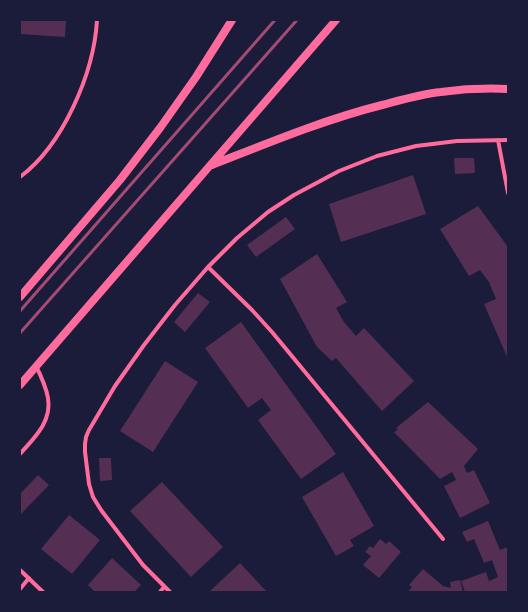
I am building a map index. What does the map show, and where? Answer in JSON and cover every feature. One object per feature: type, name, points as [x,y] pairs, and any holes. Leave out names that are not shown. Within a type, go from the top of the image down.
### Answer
[{"type":"main road","points":[[20,297],[120,180],[156,134],[196,77],[232,20]]},
{"type":"main road","points":[[20,385],[336,20]]},
{"type":"main road","points":[[210,166],[304,128],[354,112],[413,96],[468,89],[508,89]]},
{"type":"street","points":[[20,177],[33,166],[52,145],[71,112],[81,90],[88,68],[97,20]]},
{"type":"street","points":[[498,140],[508,193]]},
{"type":"street","points":[[170,592],[143,565],[100,510],[93,497],[89,484],[85,444],[86,437],[115,386],[144,345],[175,305],[208,267],[237,238],[268,212],[294,195],[339,171],[377,156],[416,146],[457,141],[508,140]]},
{"type":"street","points":[[208,267],[272,332],[443,539]]},
{"type":"street","points":[[20,454],[37,435],[44,424],[48,412],[48,399],[45,386],[36,366]]},
{"type":"street","points":[[20,570],[43,592]]},
{"type":"street","points":[[20,589],[29,578]]},
{"type":"street","points":[[160,592],[164,587]]},
{"type":"building","points":[[20,20],[66,20],[65,37],[20,34]]},
{"type":"building","points":[[454,158],[474,158],[475,173],[455,174]]},
{"type":"building","points":[[413,175],[426,214],[341,242],[329,204]]},
{"type":"building","points":[[478,206],[508,247],[508,359],[484,304],[496,299],[489,282],[480,270],[469,276],[440,229]]},
{"type":"building","points":[[286,217],[295,229],[256,257],[247,245]]},
{"type":"building","points":[[317,254],[347,302],[336,308],[344,322],[356,336],[364,328],[414,381],[382,411],[336,358],[332,361],[317,347],[280,279]]},
{"type":"building","points":[[198,293],[210,302],[185,332],[174,322]]},
{"type":"building","points":[[241,322],[336,454],[301,479],[258,420],[271,410],[262,398],[248,408],[205,348]]},
{"type":"building","points":[[165,361],[198,382],[153,452],[120,431]]},
{"type":"building","points":[[428,402],[478,449],[464,466],[467,473],[474,470],[490,503],[460,518],[444,486],[456,480],[452,472],[440,479],[394,432],[398,430],[396,428]]},
{"type":"building","points":[[99,458],[111,458],[112,480],[100,481]]},
{"type":"building","points":[[343,472],[374,526],[350,540],[354,546],[336,556],[302,497]]},
{"type":"building","points":[[38,475],[49,485],[20,515],[20,494]]},
{"type":"building","points":[[162,482],[223,547],[191,577],[130,511]]},
{"type":"building","points":[[69,515],[100,540],[72,574],[41,549]]},
{"type":"building","points":[[488,521],[500,550],[508,547],[508,592],[465,592],[461,581],[486,572],[489,581],[498,577],[492,560],[484,563],[474,539],[467,542],[462,532]]},
{"type":"building","points":[[380,539],[386,544],[389,541],[401,552],[379,578],[363,565],[371,556],[365,552],[370,546],[373,548]]},
{"type":"building","points":[[112,558],[141,585],[134,592],[95,592],[88,585]]},
{"type":"building","points":[[240,563],[267,592],[210,591]]},
{"type":"building","points":[[423,569],[443,586],[451,588],[450,582],[460,580],[463,592],[408,592],[412,587],[409,585]]},
{"type":"railway","points":[[20,311],[275,20]]},
{"type":"railway","points":[[20,333],[297,20]]}]
